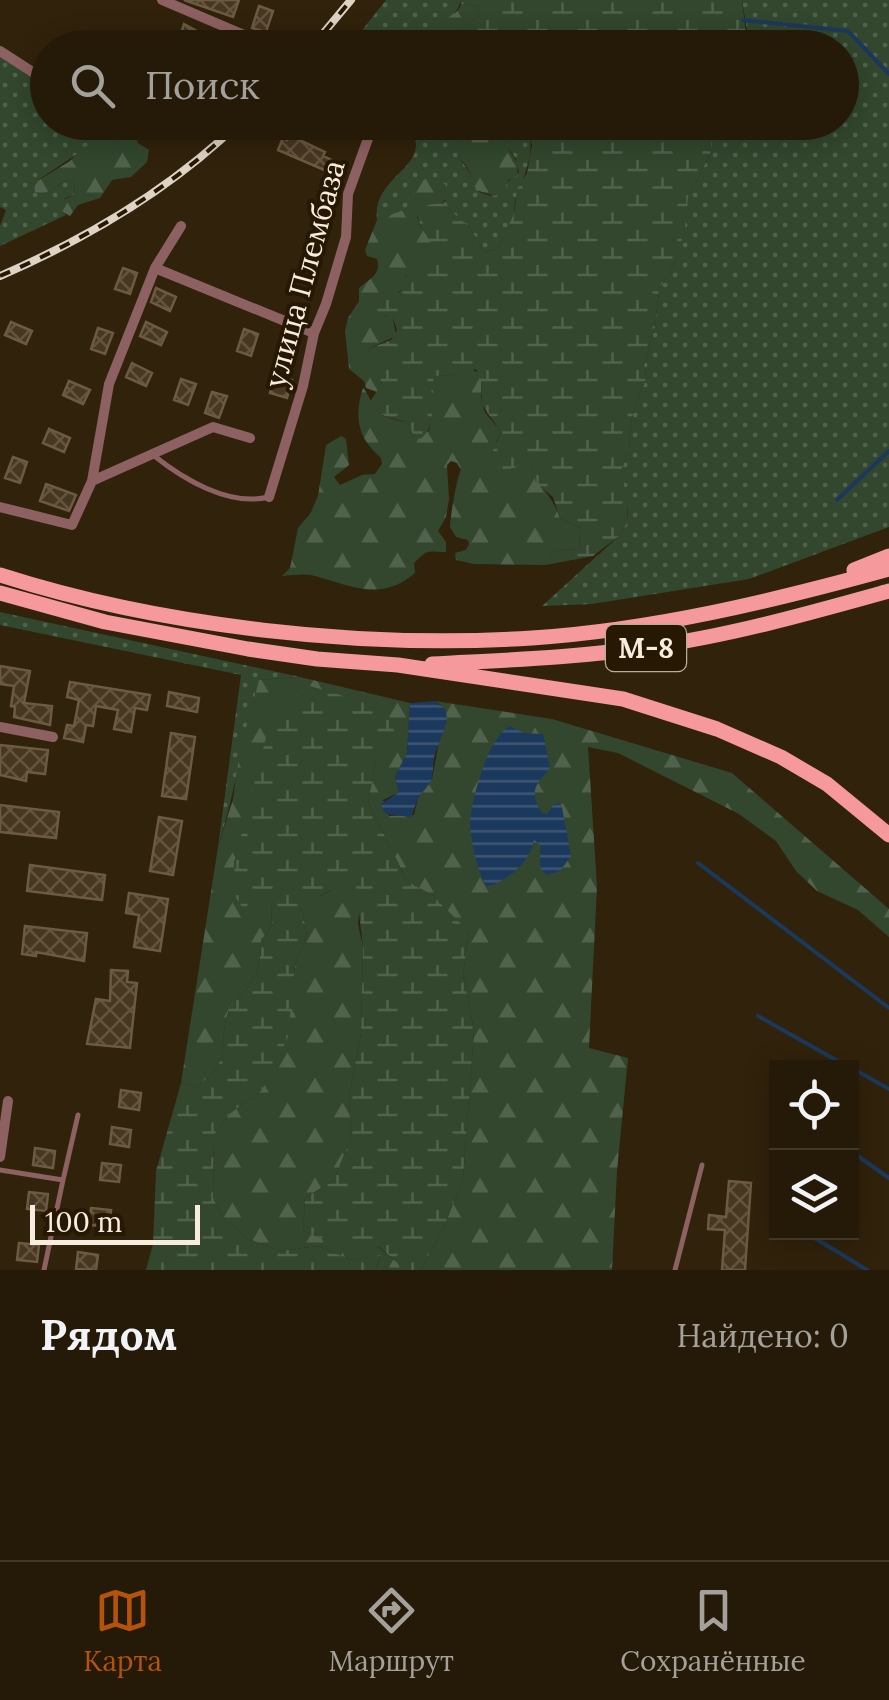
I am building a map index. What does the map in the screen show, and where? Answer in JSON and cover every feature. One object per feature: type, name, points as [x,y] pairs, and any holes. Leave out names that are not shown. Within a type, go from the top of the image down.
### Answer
[{"type":"main road","name":"М-8","points":[[800,592],[889,556]]},
{"type":"main road","name":"М-8","points":[[0,574],[182,617],[334,636],[438,641],[534,638],[680,618],[889,569]]},
{"type":"main road","name":"М-8","points":[[0,593],[106,622],[230,646],[316,659],[398,665],[558,658],[650,647],[715,635],[889,591]]},
{"type":"main road","points":[[398,665],[623,699],[717,729],[807,770],[889,834]]},
{"type":"street","points":[[162,0],[232,30]]},
{"type":"street","points":[[0,51],[30,70]]},
{"type":"street","name":"улица Плембаза","points":[[269,497],[303,386],[314,333],[346,237],[348,194],[368,140]]},
{"type":"street","points":[[0,507],[72,525],[92,481],[104,402],[154,268],[181,226]]},
{"type":"street","points":[[154,268],[314,333]]},
{"type":"street","points":[[92,481],[213,426],[250,438]]},
{"type":"street","points":[[0,727],[53,737]]},
{"type":"street","points":[[0,1158],[8,1101]]},
{"type":"lane","points":[[150,453],[191,482],[252,501],[269,497]]},
{"type":"lane","points":[[44,1270],[78,1115]]},
{"type":"lane","points":[[674,1270],[702,1166]]},
{"type":"lane","points":[[0,1170],[63,1180]]},
{"type":"green space","points":[[386,0],[461,0],[441,30],[362,30]]},
{"type":"green space","points":[[461,0],[742,0],[746,30],[461,30],[479,16],[477,6],[461,4]]},
{"type":"green space","points":[[742,0],[889,0],[889,527],[749,579],[592,604],[542,606],[619,536],[627,522],[621,473],[632,417],[646,378],[644,365],[655,327],[659,290],[676,260],[688,197],[713,140],[859,140],[859,30],[747,30]]},
{"type":"green space","points":[[461,4],[477,6],[479,16],[461,30],[439,30],[448,18]]},
{"type":"green space","points":[[0,56],[30,76],[30,140],[115,140],[77,154],[38,180],[42,195],[67,180],[75,182],[74,195],[65,198],[61,211],[66,215],[0,246],[0,226],[6,210],[0,207]]},
{"type":"green space","points":[[137,140],[149,150],[147,162],[131,177],[112,180],[100,198],[78,205],[70,216],[61,211],[61,201],[74,195],[75,182],[67,180],[42,195],[35,192],[34,183],[70,161],[83,147]]},
{"type":"green space","points":[[464,140],[460,158],[479,192],[491,196],[519,172],[506,140],[530,140],[528,163],[513,217],[497,249],[485,252],[469,227],[442,203],[446,200],[412,199],[406,209],[377,220],[381,196],[409,162],[416,142]]},
{"type":"green space","points":[[464,140],[506,140],[518,164],[517,176],[508,180],[505,190],[495,196],[476,190],[460,157]]},
{"type":"green space","points":[[530,140],[713,140],[688,197],[676,260],[659,290],[655,327],[644,365],[646,378],[632,417],[621,473],[628,500],[627,522],[619,536],[593,556],[546,565],[550,554],[561,549],[579,550],[580,528],[560,518],[553,497],[536,483],[530,461],[505,471],[495,464],[492,453],[501,432],[482,405],[481,378],[476,369],[460,375],[435,376],[432,418],[427,433],[420,439],[407,422],[381,414],[370,402],[382,383],[368,349],[391,340],[397,330],[393,318],[378,313],[373,303],[382,295],[400,292],[409,269],[435,254],[419,223],[420,210],[442,203],[469,227],[485,252],[497,249],[514,214],[517,189],[527,173]]},
{"type":"green space","points":[[432,177],[446,185],[448,195],[442,203],[417,217],[435,255],[406,275],[404,288],[394,295],[383,315],[393,318],[396,336],[368,349],[382,382],[377,392],[366,388],[364,381],[349,369],[345,331],[359,301],[359,288],[378,269],[377,259],[367,256],[365,250],[377,220],[406,209],[420,181]]},
{"type":"green space","points":[[470,369],[480,373],[484,410],[501,432],[496,442],[530,461],[560,518],[580,528],[579,550],[561,549],[550,554],[546,565],[456,560],[455,553],[466,550],[469,544],[468,540],[456,537],[450,527],[461,470],[451,461],[447,465],[446,517],[438,531],[446,542],[446,552],[423,555],[414,563],[415,573],[402,582],[366,589],[311,575],[282,576],[290,568],[298,528],[318,496],[326,445],[341,436],[346,439],[349,465],[334,477],[340,485],[375,474],[382,464],[360,426],[363,387],[378,412],[407,422],[414,436],[429,431],[435,376]]},
{"type":"green space","points":[[0,612],[300,677],[259,680],[218,847],[241,675],[0,625]]},
{"type":"green space","points":[[300,677],[410,703],[407,753],[395,777],[399,792],[383,800],[389,816],[414,815],[418,798],[432,780],[440,736],[441,705],[435,701],[552,719],[732,773],[889,909],[889,937],[858,910],[817,891],[796,871],[776,841],[739,814],[618,753],[588,747],[597,886],[589,1048],[628,1058],[612,1270],[421,1270],[463,1179],[474,1031],[463,974],[469,933],[432,895],[407,881],[368,802],[376,759],[246,825],[234,863],[271,904],[272,927],[261,940],[253,980],[229,1010],[216,1069],[196,1087],[181,1083],[218,847],[233,799],[240,750],[259,680]]},
{"type":"green space","points":[[310,686],[387,709],[397,740],[376,759],[368,802],[407,881],[432,895],[469,932],[463,974],[474,1031],[463,1179],[421,1270],[401,1270],[379,1247],[353,1251],[303,1231],[305,1198],[334,1180],[351,1138],[349,1096],[361,1033],[363,947],[356,886],[333,889],[303,914],[307,935],[295,965],[288,1037],[262,1090],[229,1114],[214,1135],[213,1197],[220,1214],[248,1239],[280,1251],[319,1246],[351,1260],[380,1255],[376,1270],[146,1270],[153,1244],[156,1171],[181,1083],[196,1087],[216,1069],[229,1010],[253,980],[261,940],[272,927],[271,904],[250,918],[236,898],[234,863],[272,714]]},
{"type":"green space","points":[[340,885],[356,885],[363,947],[361,1033],[349,1096],[351,1138],[334,1180],[305,1198],[303,1231],[352,1250],[378,1247],[401,1270],[376,1270],[380,1256],[351,1260],[319,1246],[280,1251],[248,1239],[220,1214],[213,1197],[214,1135],[229,1114],[262,1090],[291,994],[295,965],[307,935],[303,914],[311,901]]},
{"type":"water","points":[[435,701],[446,710],[447,721],[434,757],[432,780],[418,798],[411,817],[385,814],[381,804],[399,792],[395,777],[407,753],[410,703]]},
{"type":"water","points":[[510,726],[524,733],[543,734],[550,768],[538,784],[535,799],[542,813],[547,814],[554,804],[562,807],[571,856],[560,871],[547,875],[540,868],[540,845],[534,840],[517,869],[487,886],[475,854],[470,819],[488,754]]},
{"type":"building","points":[[184,0],[239,0],[233,17]]},
{"type":"building","points":[[259,6],[273,11],[267,30],[252,28]]},
{"type":"building","points":[[282,140],[300,140],[334,161],[329,172],[278,150]]},
{"type":"building","points":[[123,268],[137,273],[130,294],[115,289]]},
{"type":"building","points":[[156,288],[176,297],[170,311],[151,302]]},
{"type":"building","points":[[11,322],[32,331],[26,344],[5,335]]},
{"type":"building","points":[[146,322],[167,332],[161,345],[140,336]]},
{"type":"building","points":[[98,328],[113,333],[105,354],[91,349]]},
{"type":"building","points":[[244,329],[258,334],[251,356],[237,351]]},
{"type":"building","points":[[132,363],[152,373],[146,386],[126,377]]},
{"type":"building","points":[[275,375],[292,380],[287,398],[270,393]]},
{"type":"building","points":[[181,379],[196,384],[188,405],[174,400]]},
{"type":"building","points":[[69,381],[90,390],[83,404],[63,395]]},
{"type":"building","points":[[212,392],[227,396],[219,418],[205,413]]},
{"type":"building","points":[[49,429],[70,438],[64,452],[43,443]]},
{"type":"building","points":[[13,457],[27,462],[20,483],[5,478]]},
{"type":"building","points":[[46,484],[76,495],[69,511],[40,501]]},
{"type":"building","points":[[0,666],[30,671],[24,703],[52,706],[50,725],[14,717],[14,686],[0,684]]},
{"type":"building","points":[[70,682],[150,695],[147,710],[135,708],[131,732],[114,729],[118,710],[96,706],[93,726],[86,725],[83,742],[64,738],[67,725],[74,726],[79,700],[67,697]]},
{"type":"building","points":[[169,692],[199,698],[197,712],[167,706]]},
{"type":"building","points":[[171,733],[195,737],[186,799],[162,796]]},
{"type":"building","points":[[0,745],[48,750],[45,774],[27,772],[26,781],[0,775]]},
{"type":"building","points":[[0,805],[59,812],[56,838],[0,832]]},
{"type":"building","points":[[159,817],[182,821],[173,875],[150,871]]},
{"type":"building","points":[[30,865],[105,875],[102,900],[27,891]]},
{"type":"building","points":[[129,893],[168,899],[160,951],[134,947],[139,915],[126,913]]},
{"type":"building","points":[[25,926],[87,933],[84,961],[36,952],[36,956],[22,954]]},
{"type":"building","points":[[111,970],[128,971],[127,982],[137,983],[130,1048],[87,1044],[96,999],[110,1001]]},
{"type":"building","points":[[121,1090],[141,1093],[139,1110],[119,1107]]},
{"type":"building","points":[[112,1127],[131,1130],[129,1147],[110,1144]]},
{"type":"building","points":[[35,1148],[55,1151],[53,1168],[33,1165]]},
{"type":"building","points":[[102,1163],[121,1165],[119,1182],[100,1180]]},
{"type":"building","points":[[729,1181],[751,1183],[745,1270],[722,1270],[725,1230],[708,1229],[709,1215],[726,1217]]},
{"type":"building","points":[[29,1192],[48,1194],[46,1211],[27,1209]]},
{"type":"building","points":[[91,1208],[111,1210],[109,1227],[89,1225]]},
{"type":"building","points":[[19,1243],[39,1245],[37,1262],[17,1260]]},
{"type":"building","points":[[78,1252],[98,1255],[96,1270],[76,1269]]},
{"type":"waterway","points":[[743,20],[838,30]]},
{"type":"waterway","points":[[859,43],[889,74]]},
{"type":"waterway","points":[[837,500],[889,451]]},
{"type":"waterway","points":[[698,863],[889,1008]]},
{"type":"waterway","points":[[758,1016],[836,1060]]},
{"type":"waterway","points":[[859,1072],[889,1089]]},
{"type":"waterway","points":[[859,1157],[889,1178]]},
{"type":"waterway","points":[[818,1240],[867,1270]]},
{"type":"railway","points":[[326,30],[351,0]]},
{"type":"railway","points":[[0,276],[127,210],[220,140]]}]
